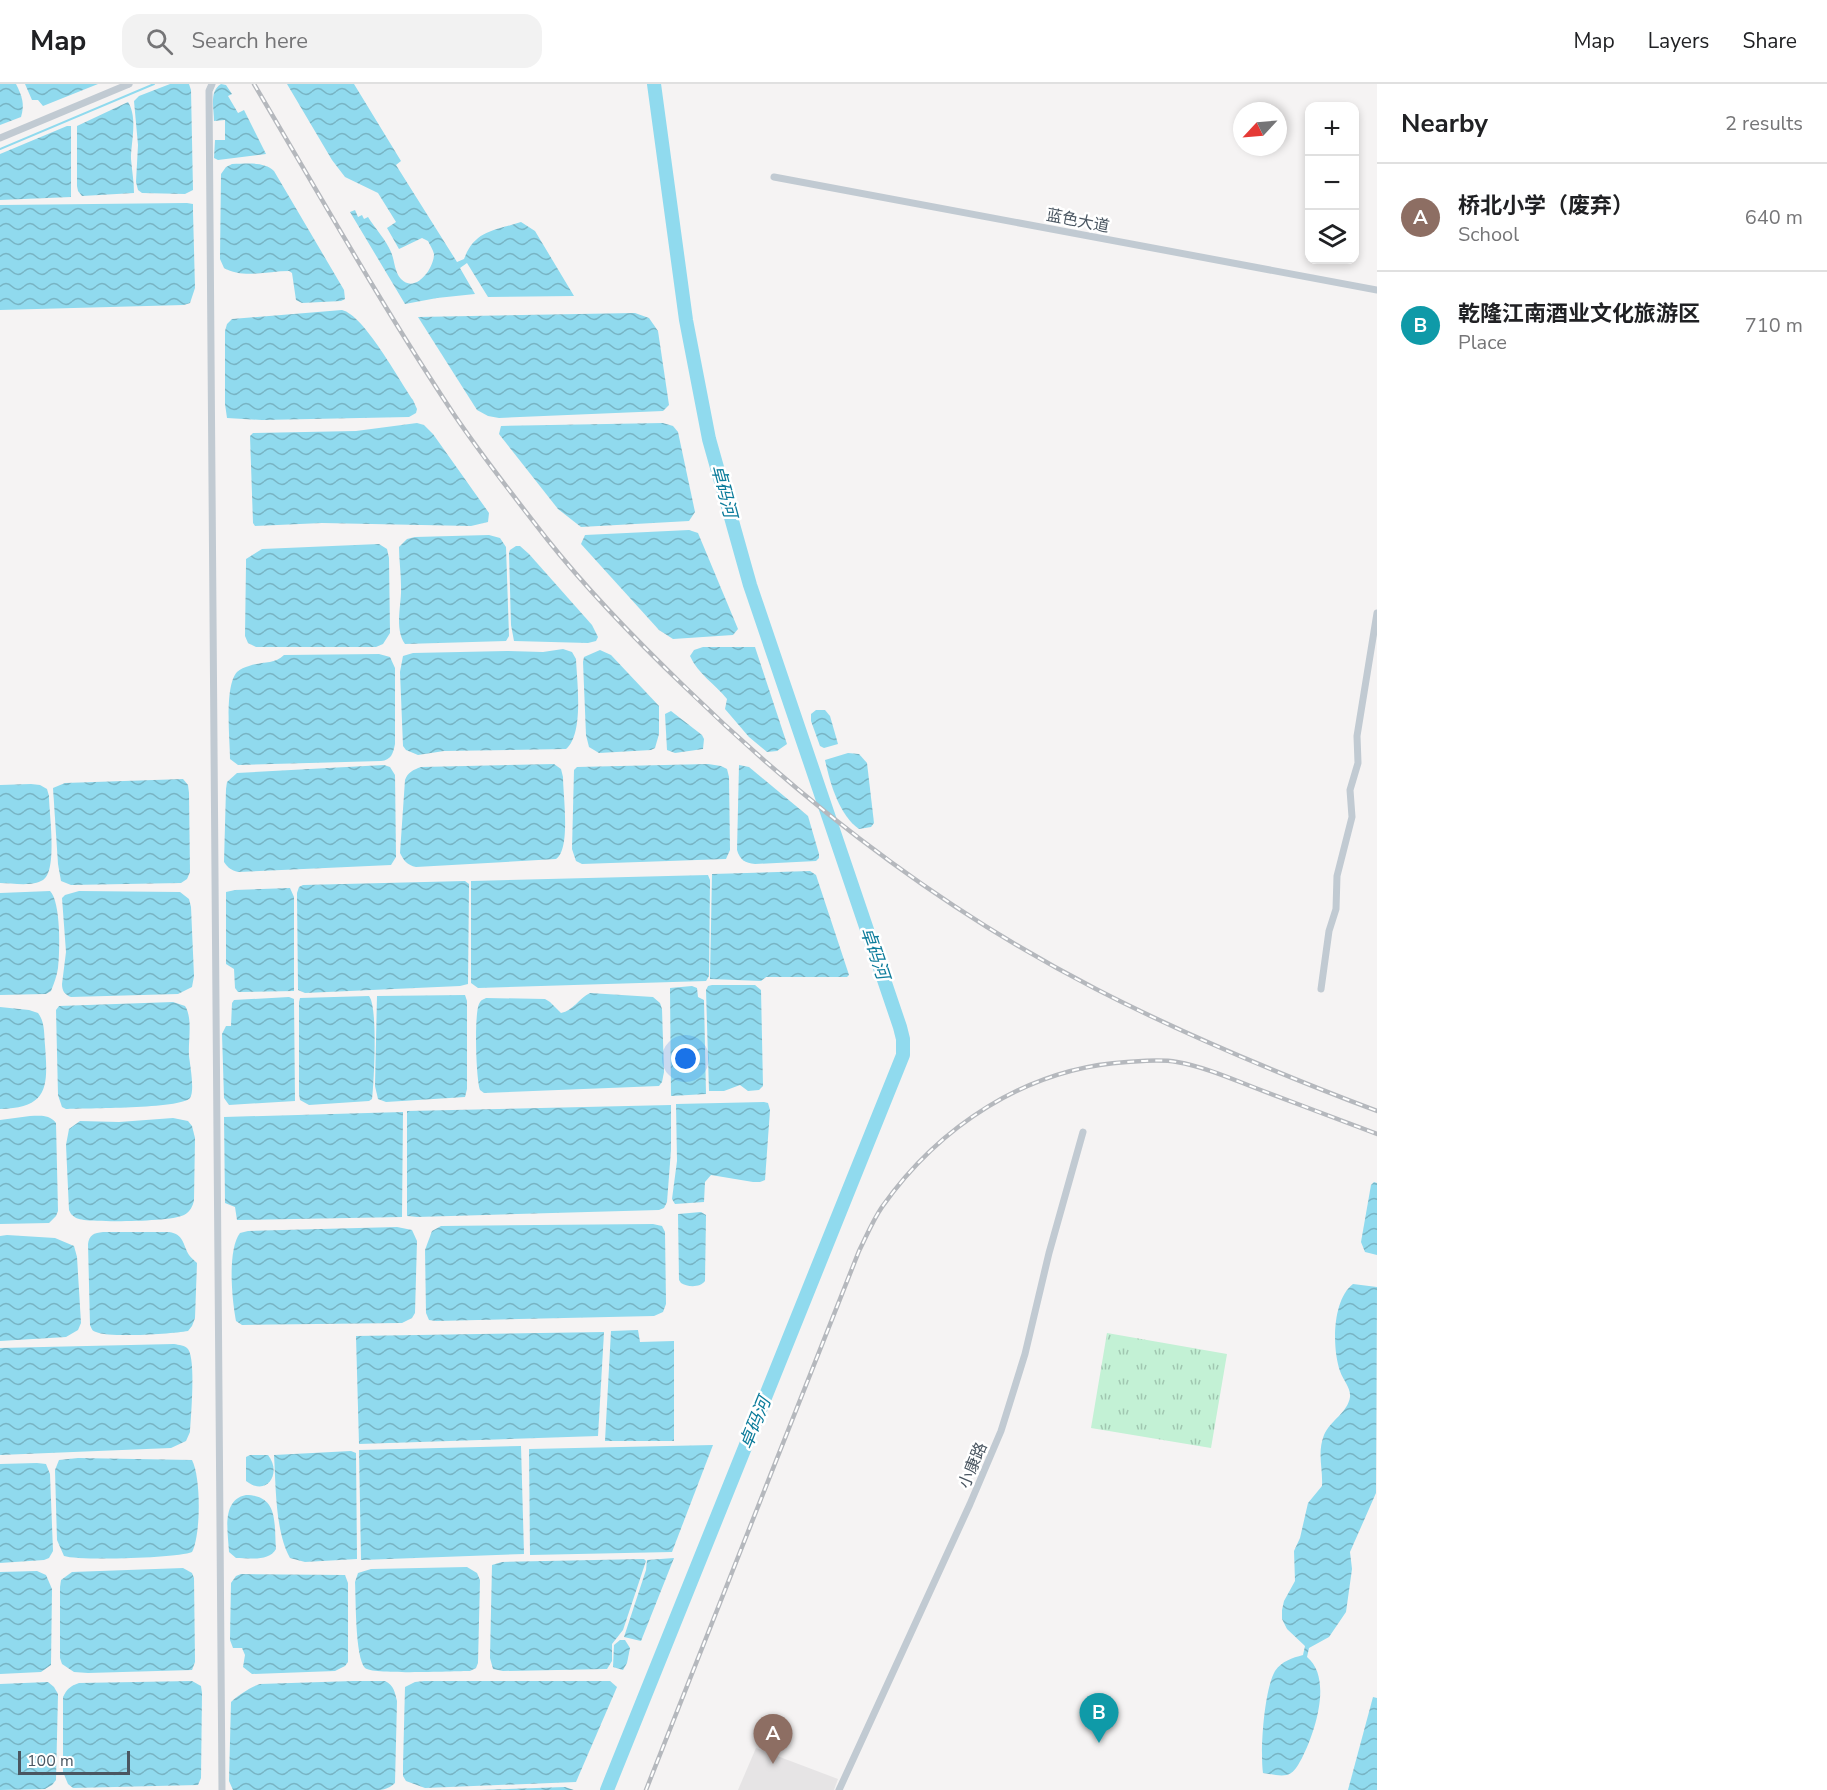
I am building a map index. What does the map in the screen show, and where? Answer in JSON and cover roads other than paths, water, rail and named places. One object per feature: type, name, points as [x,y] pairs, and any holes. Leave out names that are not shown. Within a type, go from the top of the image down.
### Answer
[{"type":"street","points":[[0,138],[129,84]]},
{"type":"street","points":[[212,84],[209,91],[209,103],[222,1790]]},
{"type":"street","name":"蓝色大道","points":[[774,177],[1377,290]]},
{"type":"street","points":[[1321,989],[1329,931],[1336,909],[1337,876],[1352,817],[1350,790],[1358,763],[1357,736],[1377,613]]},
{"type":"street","name":"小康路","points":[[839,1790],[1001,1431],[1025,1354],[1049,1253],[1083,1132]]},
{"type":"water","points":[[0,84],[16,84],[23,104],[21,117],[0,125]]},
{"type":"water","points":[[25,84],[98,84],[43,106],[38,100],[32,100]]},
{"type":"water","points":[[170,84],[189,84],[191,90],[193,190],[185,194],[142,193],[138,190],[136,182],[138,145],[134,101],[139,96]]},
{"type":"water","points":[[221,84],[226,85],[232,94],[228,96],[238,113],[244,110],[266,154],[218,160],[214,158],[215,140],[225,140],[225,120],[214,121],[214,95]]},
{"type":"water","points":[[287,84],[354,84],[401,161],[396,165],[457,262],[464,259],[468,249],[486,233],[521,222],[535,231],[574,296],[488,297],[467,263],[460,268],[475,294],[405,304],[350,212],[355,210],[358,217],[362,215],[364,219],[368,217],[389,248],[399,276],[406,283],[418,282],[431,266],[434,254],[428,241],[422,238],[399,249],[387,228],[396,222],[378,193],[345,177],[332,160]]},
{"type":"water","points":[[128,102],[133,115],[131,159],[134,193],[82,196],[77,186],[77,126]]},
{"type":"water","points":[[71,126],[71,197],[0,200],[0,154]]},
{"type":"water","points":[[232,164],[260,164],[274,171],[344,290],[345,299],[302,303],[296,300],[292,273],[289,271],[247,274],[224,268],[220,259],[221,174],[226,167]]},
{"type":"water","points":[[193,204],[195,288],[190,303],[0,310],[0,205]]},
{"type":"water","points":[[342,310],[351,314],[370,335],[413,400],[417,409],[416,413],[409,417],[262,420],[227,418],[225,331],[232,319]]},
{"type":"water","points":[[635,313],[649,318],[658,331],[669,405],[663,411],[499,418],[488,416],[477,410],[418,317]]},
{"type":"water","points":[[417,423],[424,425],[433,434],[489,513],[488,522],[471,526],[322,523],[255,526],[253,523],[250,436],[253,433],[356,431]]},
{"type":"water","points":[[663,423],[673,426],[678,432],[695,512],[689,521],[581,527],[558,509],[499,434],[501,426]]},
{"type":"water","points":[[689,530],[698,533],[738,629],[733,635],[673,639],[659,630],[581,544],[585,535]]},
{"type":"water","points":[[489,535],[500,538],[506,547],[509,636],[506,641],[405,644],[399,623],[401,586],[399,547],[407,539],[415,537]]},
{"type":"water","points":[[379,544],[387,549],[389,558],[390,633],[383,644],[376,647],[256,647],[248,643],[245,636],[246,559],[262,549]]},
{"type":"water","points":[[516,546],[520,546],[529,554],[592,625],[598,637],[596,641],[588,643],[514,641],[511,625],[509,553]]},
{"type":"water","points":[[703,647],[755,647],[787,744],[777,751],[767,752],[749,737],[725,709],[727,699],[693,662],[690,656],[694,650]]},
{"type":"water","points":[[563,649],[572,652],[576,659],[578,694],[575,732],[572,742],[566,749],[444,751],[418,755],[406,750],[403,746],[400,672],[403,656],[413,653],[543,652]]},
{"type":"water","points":[[600,650],[611,655],[659,706],[659,734],[655,748],[599,753],[589,747],[586,735],[583,662],[584,657]]},
{"type":"water","points":[[379,654],[390,657],[395,668],[395,744],[389,758],[381,761],[238,765],[230,759],[229,701],[230,689],[237,672],[254,665],[272,662],[284,655]]},
{"type":"water","points":[[816,710],[825,710],[830,716],[838,744],[824,748],[820,746],[811,721],[811,714]]},
{"type":"water","points":[[671,711],[702,735],[703,749],[675,753],[667,750],[665,714]]},
{"type":"water","points":[[848,753],[859,754],[867,763],[874,823],[871,827],[859,829],[846,816],[836,798],[830,779],[825,760]]},
{"type":"water","points":[[554,764],[561,769],[563,777],[565,821],[561,853],[556,859],[416,867],[408,864],[400,853],[405,780],[411,772],[421,767]]},
{"type":"water","points":[[708,764],[727,769],[729,777],[730,850],[726,859],[582,864],[576,861],[572,849],[574,770],[577,767]]},
{"type":"water","points":[[384,765],[390,767],[395,775],[396,857],[391,865],[238,872],[224,862],[227,782],[237,773]]},
{"type":"water","points":[[739,765],[749,767],[808,816],[819,854],[816,861],[755,864],[741,859],[737,850]]},
{"type":"water","points":[[183,779],[188,785],[189,793],[190,872],[187,879],[181,883],[71,885],[61,881],[53,788],[65,783]]},
{"type":"water","points":[[31,784],[47,789],[49,796],[51,854],[48,875],[43,880],[33,883],[0,883],[0,785]]},
{"type":"water","points":[[810,871],[816,875],[849,975],[847,977],[766,977],[761,981],[710,979],[712,874]]},
{"type":"water","points":[[708,875],[710,880],[709,976],[706,981],[478,988],[471,983],[471,881]]},
{"type":"water","points":[[465,881],[469,884],[468,984],[305,993],[298,990],[297,893],[299,887],[303,885]]},
{"type":"water","points":[[290,888],[294,897],[294,991],[238,992],[235,988],[234,969],[226,964],[226,892]]},
{"type":"water","points":[[50,891],[56,905],[59,940],[58,971],[51,991],[46,994],[0,995],[0,893]]},
{"type":"water","points":[[79,891],[180,892],[189,899],[194,976],[192,987],[178,994],[71,997],[66,994],[62,984],[66,952],[62,898]]},
{"type":"water","points":[[712,985],[755,985],[761,990],[763,1086],[759,1090],[748,1091],[740,1085],[724,1091],[709,1091],[706,990]]},
{"type":"water","points":[[692,986],[697,988],[698,997],[704,1000],[706,1094],[671,1096],[670,988]]},
{"type":"water","points":[[590,993],[653,997],[660,1003],[664,1072],[659,1086],[484,1093],[480,1090],[477,1073],[476,1033],[477,1010],[481,1001],[486,998],[545,999],[561,1013],[569,1010]]},
{"type":"water","points":[[465,995],[467,1001],[467,1089],[465,1097],[386,1102],[378,1099],[375,1086],[377,996]]},
{"type":"water","points":[[369,996],[374,1014],[372,1099],[309,1105],[300,1100],[300,998]]},
{"type":"water","points":[[289,997],[294,999],[295,1101],[229,1105],[224,1098],[222,1034],[226,1026],[231,1026],[232,1003],[234,1000]]},
{"type":"water","points":[[173,1002],[185,1006],[189,1017],[192,1084],[190,1098],[183,1102],[152,1106],[66,1109],[62,1107],[58,1095],[56,1010],[59,1006]]},
{"type":"water","points":[[0,1007],[38,1013],[44,1028],[46,1072],[42,1092],[37,1099],[16,1108],[0,1109]]},
{"type":"water","points":[[768,1103],[770,1110],[765,1180],[753,1182],[711,1175],[705,1182],[704,1202],[675,1204],[672,1199],[677,1161],[676,1104]]},
{"type":"water","points":[[671,1105],[671,1150],[667,1202],[664,1208],[659,1210],[407,1216],[407,1111]]},
{"type":"water","points":[[403,1112],[402,1217],[237,1220],[235,1207],[225,1203],[224,1117]]},
{"type":"water","points":[[30,1116],[47,1117],[56,1123],[58,1211],[49,1223],[0,1224],[0,1120]]},
{"type":"water","points":[[173,1118],[188,1121],[195,1138],[194,1200],[188,1212],[165,1219],[119,1221],[84,1220],[71,1214],[66,1145],[69,1129],[80,1121],[119,1122]]},
{"type":"water","points":[[1374,1182],[1377,1183],[1377,1255],[1365,1252],[1361,1242],[1371,1185]]},
{"type":"water","points":[[701,1212],[706,1215],[705,1281],[697,1286],[690,1286],[679,1280],[678,1214]]},
{"type":"water","points":[[653,1224],[662,1226],[665,1232],[666,1304],[663,1312],[654,1316],[436,1321],[429,1320],[426,1313],[425,1250],[432,1231],[441,1226]]},
{"type":"water","points":[[397,1227],[412,1230],[417,1241],[415,1313],[412,1318],[402,1323],[242,1325],[236,1321],[232,1263],[233,1251],[240,1233]]},
{"type":"water","points":[[103,1232],[169,1232],[178,1235],[189,1255],[197,1263],[195,1318],[188,1331],[127,1335],[103,1334],[93,1330],[90,1325],[88,1244],[92,1235]]},
{"type":"water","points":[[0,1236],[55,1238],[74,1246],[77,1257],[81,1323],[78,1330],[66,1337],[0,1341]]},
{"type":"water","points":[[1353,1284],[1377,1287],[1376,1493],[1350,1552],[1352,1569],[1346,1612],[1329,1637],[1309,1648],[1307,1657],[1315,1666],[1320,1692],[1312,1735],[1297,1766],[1291,1773],[1281,1775],[1263,1773],[1264,1721],[1271,1680],[1281,1665],[1303,1655],[1305,1646],[1287,1629],[1282,1619],[1282,1610],[1284,1601],[1295,1581],[1294,1551],[1300,1538],[1308,1503],[1322,1486],[1321,1454],[1324,1435],[1349,1402],[1349,1390],[1337,1361],[1335,1338],[1341,1301]]},
{"type":"water","points":[[638,1330],[640,1342],[674,1341],[674,1441],[605,1441],[611,1331]]},
{"type":"water","points":[[604,1332],[598,1436],[359,1444],[356,1336]]},
{"type":"water","points":[[174,1344],[188,1349],[192,1364],[190,1432],[186,1441],[171,1448],[0,1455],[0,1348]]},
{"type":"water","points":[[713,1445],[672,1552],[530,1555],[529,1449]]},
{"type":"water","points":[[521,1446],[524,1554],[361,1560],[359,1450]]},
{"type":"water","points":[[351,1451],[356,1453],[357,1559],[305,1562],[290,1558],[281,1535],[274,1455]]},
{"type":"water","points":[[268,1455],[272,1462],[273,1475],[266,1485],[254,1485],[246,1481],[246,1457]]},
{"type":"water","points":[[78,1458],[192,1460],[197,1479],[199,1506],[197,1533],[192,1552],[128,1558],[64,1556],[57,1540],[55,1470],[59,1460]]},
{"type":"water","points":[[0,1464],[46,1464],[50,1474],[53,1551],[49,1558],[44,1560],[0,1563]]},
{"type":"water","points":[[246,1495],[257,1496],[264,1500],[273,1513],[276,1549],[263,1558],[236,1558],[229,1552],[227,1526],[229,1510],[238,1498]]},
{"type":"water","points":[[674,1558],[641,1641],[624,1637],[646,1570],[647,1560]]},
{"type":"water","points":[[644,1559],[646,1561],[623,1630],[612,1644],[612,1661],[607,1669],[503,1671],[493,1669],[490,1658],[492,1565],[502,1562]]},
{"type":"water","points":[[467,1567],[477,1573],[480,1580],[476,1668],[470,1671],[414,1672],[365,1668],[359,1652],[357,1627],[355,1582],[358,1573],[371,1569]]},
{"type":"water","points":[[183,1568],[192,1573],[194,1578],[195,1662],[192,1670],[88,1673],[74,1672],[62,1664],[60,1658],[61,1580],[72,1572]]},
{"type":"water","points":[[37,1571],[46,1575],[52,1589],[51,1665],[41,1672],[0,1674],[0,1572]]},
{"type":"water","points":[[241,1574],[345,1575],[348,1583],[348,1662],[345,1666],[335,1671],[252,1674],[243,1667],[245,1655],[242,1648],[233,1648],[230,1640],[231,1583],[236,1576]]},
{"type":"water","points":[[620,1640],[625,1640],[630,1648],[623,1670],[613,1667],[614,1645]]},
{"type":"water","points":[[192,1681],[201,1686],[202,1693],[201,1778],[198,1785],[73,1788],[68,1784],[63,1772],[63,1697],[69,1688],[79,1683]]},
{"type":"water","points":[[385,1681],[394,1690],[397,1701],[395,1783],[378,1790],[233,1790],[229,1781],[231,1702],[260,1684]]},
{"type":"water","points":[[424,1681],[610,1681],[617,1687],[576,1782],[425,1788],[406,1781],[403,1776],[405,1687]]},
{"type":"water","points":[[48,1682],[58,1694],[56,1780],[45,1789],[0,1790],[0,1684]]},
{"type":"water","points":[[1373,1697],[1377,1698],[1377,1790],[1348,1790]]},
{"type":"water","points":[[565,1787],[574,1790],[479,1790]]},
{"type":"waterway","points":[[0,149],[154,84]]},
{"type":"waterway","name":"卓码河","points":[[607,1790],[903,1055],[900,1027],[750,585],[709,439],[686,320],[654,84]]},
{"type":"railway","points":[[254,84],[401,332],[487,461],[563,559],[597,597],[732,732],[829,815],[880,854],[932,891],[1040,959],[1200,1039],[1377,1111]]},
{"type":"railway","points":[[646,1790],[859,1251],[882,1207],[930,1151],[988,1106],[1021,1089],[1055,1076],[1090,1067],[1152,1060],[1177,1062],[1208,1070],[1377,1134]]},
{"type":"place","name":"乾隆江南酒业文化旅游区","points":[[1099,1743]]},
{"type":"place","name":"桥北小学（废弃）","points":[[773,1764]]}]
